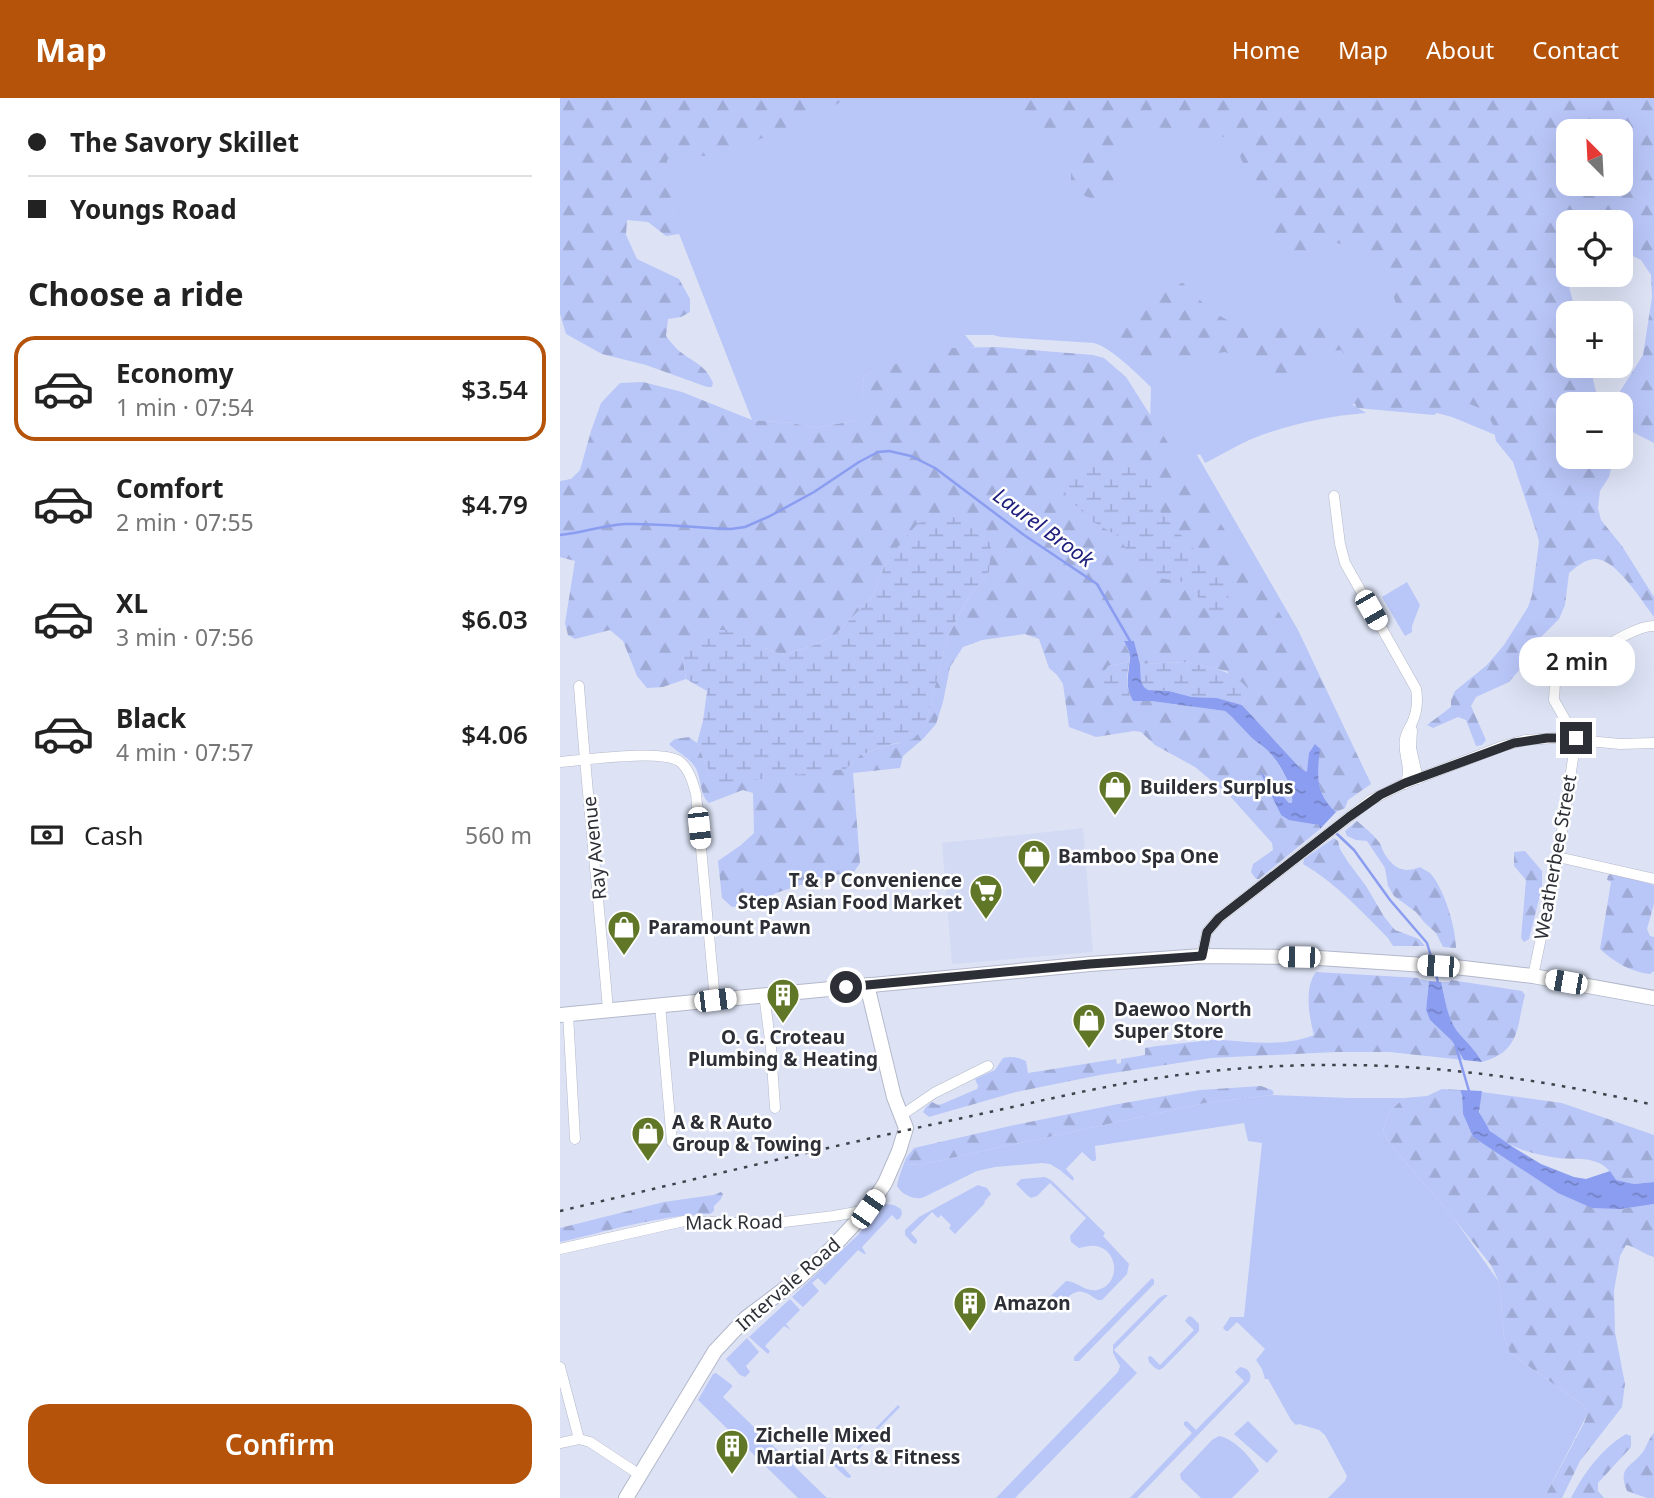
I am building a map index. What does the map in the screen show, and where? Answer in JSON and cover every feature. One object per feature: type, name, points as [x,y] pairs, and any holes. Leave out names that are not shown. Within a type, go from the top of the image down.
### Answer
[{"type":"main road","points":[[564,1014],[1090,964],[1202,956],[1304,957],[1455,967],[1533,976],[1654,998]]},
{"type":"main road","points":[[867,985],[894,1097],[902,1115]]},
{"type":"main road","name":"Intervale Road","points":[[626,1498],[697,1378],[725,1339],[746,1318],[810,1268],[868,1209],[885,1183],[906,1132],[902,1115]]},
{"type":"street","points":[[1334,496],[1345,563],[1416,689],[1417,706],[1404,744],[1408,776],[1405,783]]},
{"type":"street","points":[[1576,738],[1554,700],[1554,687],[1558,677],[1632,631],[1646,625],[1654,626]]},
{"type":"street","name":"Ray Avenue","points":[[579,686],[608,1010]]},
{"type":"street","points":[[1412,722],[1411,748],[1418,779]]},
{"type":"street","points":[[1202,956],[1210,926],[1349,817],[1380,795],[1405,783],[1514,743],[1547,738],[1576,738],[1620,744],[1654,743]]},
{"type":"street","name":"Weatherbee Street","points":[[1533,976],[1558,857],[1576,738]]},
{"type":"street","points":[[560,762],[659,756],[680,762],[691,776],[696,794],[705,875],[715,1000]]},
{"type":"street","points":[[1558,857],[1654,879]]},
{"type":"street","points":[[764,994],[775,1108]]},
{"type":"street","points":[[660,1005],[671,1142]]},
{"type":"street","points":[[564,1014],[575,1139]]},
{"type":"street","points":[[902,1115],[934,1093],[988,1066]]},
{"type":"street","name":"Mack Road","points":[[560,1249],[684,1221],[767,1224],[868,1209]]},
{"type":"street","points":[[560,1367],[579,1439]]},
{"type":"street","points":[[560,1443],[579,1439],[596,1445],[640,1475]]},
{"type":"shaded area","points":[[1083,828],[1093,952],[952,964],[942,843]]},
{"type":"green space","points":[[560,98],[1252,98],[1548,192],[1556,229],[1556,287],[1568,287],[1571,301],[1556,301],[1556,378],[1568,378],[1568,392],[1556,392],[1556,459],[1537,462],[1498,436],[1452,417],[1422,409],[1366,403],[1352,404],[1366,413],[1281,429],[1248,441],[1205,463],[1200,454],[1197,455],[1298,630],[1371,784],[1150,429],[1151,387],[1124,362],[1109,350],[1094,343],[965,335],[975,347],[922,357],[864,376],[862,389],[866,415],[853,421],[815,428],[752,420],[640,134]]},
{"type":"green space","points":[[560,98],[846,98],[815,115],[734,149],[706,156],[674,154],[667,160],[668,183],[679,216],[679,234],[666,236],[648,222],[627,220],[626,235],[637,259],[679,279],[690,299],[690,312],[668,319],[666,336],[682,354],[706,371],[713,383],[712,387],[646,365],[602,354],[566,334],[560,314]]},
{"type":"green space","points":[[1013,98],[1654,98],[1654,443],[1633,432],[1633,392],[1620,392],[1628,378],[1633,378],[1633,371],[1643,355],[1652,297],[1651,275],[1641,260],[1633,256],[1633,210],[1556,210],[1556,287],[1569,287],[1573,301],[1556,301],[1556,378],[1593,378],[1596,392],[1556,392],[1556,469],[1611,469],[1600,491],[1598,508],[1601,520],[1622,546],[1654,597],[1654,617],[1627,581],[1611,565],[1594,559],[1584,562],[1569,573],[1565,605],[1559,619],[1537,641],[1521,668],[1509,682],[1476,697],[1471,706],[1486,740],[1482,745],[1476,746],[1466,720],[1458,717],[1433,728],[1427,725],[1451,707],[1455,691],[1487,665],[1504,645],[1528,607],[1532,595],[1539,542],[1537,534],[1513,462],[1496,441],[1493,425],[1486,411],[1449,395],[1441,410],[1434,415],[1357,408],[1348,390],[1350,362],[1341,350],[1310,356],[1284,376],[1267,380],[1249,362],[1225,352],[1175,359],[1138,360],[1118,350],[1113,328],[1121,311],[1153,289],[1183,283],[1211,311],[1238,326],[1333,323],[1382,327],[1398,322],[1397,308],[1390,282],[1377,265],[1343,244],[1330,242],[1307,263],[1288,264],[1273,247],[1277,215],[1272,195],[1247,171],[1234,138],[1151,129],[1125,136],[1116,149],[1113,192],[1108,205],[1085,196],[1071,185],[1071,167],[1083,144],[1075,136],[1034,130],[1021,118]]},
{"type":"green space","points":[[996,347],[1093,355],[1104,358],[1126,377],[1315,667],[1371,784],[1348,800],[1345,808],[1336,812],[1321,791],[1318,775],[1319,749],[1308,773],[1300,768],[1242,705],[1245,697],[1227,671],[1185,662],[1140,664],[1134,641],[1124,642],[1130,654],[1129,662],[1108,666],[1119,701],[1151,701],[1225,711],[1270,753],[1282,770],[1292,803],[1260,772],[1281,815],[1319,825],[1320,829],[1256,879],[1251,872],[1253,864],[1273,850],[1272,843],[1230,796],[1195,767],[1155,745],[1141,732],[1096,737],[1069,727],[1063,684],[1049,668],[1039,639],[1025,634],[982,640],[963,647],[950,667],[936,724],[903,756],[900,768],[853,773],[860,863],[854,872],[829,876],[776,893],[757,903],[732,907],[722,898],[718,861],[754,833],[753,793],[743,790],[709,803],[695,767],[669,744],[675,739],[689,737],[697,743],[709,771],[846,769],[859,756],[899,743],[925,726],[947,638],[967,600],[989,572],[887,560],[872,597],[836,634],[812,646],[782,655],[764,648],[682,654],[686,679],[663,687],[647,688],[637,676],[623,641],[610,630],[575,639],[568,635],[565,623],[575,561],[560,557],[560,481],[571,479],[580,470],[601,403],[620,383],[643,382],[682,392],[752,420],[815,428],[853,421],[865,415],[862,389],[864,376],[904,361],[953,348]]},
{"type":"green space","points":[[1091,466],[1131,467],[1149,479],[1161,513],[1200,556],[1222,575],[1230,603],[1225,618],[1218,620],[1202,604],[1190,583],[1152,577],[1131,560],[1120,537],[1093,522],[1066,496],[1063,480]]},
{"type":"green space","points":[[950,516],[977,526],[991,545],[989,572],[967,600],[947,638],[925,727],[913,739],[859,756],[846,769],[721,784],[709,771],[697,743],[707,691],[686,679],[682,654],[709,630],[751,630],[764,648],[782,655],[812,646],[836,634],[872,597],[887,560],[918,523]]},
{"type":"green space","points":[[1407,582],[1420,605],[1412,632],[1405,636],[1382,597]]},
{"type":"green space","points":[[1129,662],[1128,687],[1133,701],[1119,701],[1106,692],[1102,674],[1108,666]]},
{"type":"green space","points":[[1185,662],[1220,670],[1235,677],[1250,690],[1242,705],[1217,698],[1192,697],[1169,691],[1148,690],[1144,687],[1140,664]]},
{"type":"green space","points":[[1357,821],[1376,838],[1397,867],[1410,870],[1420,867],[1430,873],[1440,888],[1448,909],[1456,948],[1443,947],[1436,933],[1416,912],[1394,896],[1388,886],[1385,868],[1367,841],[1347,836],[1345,831]]},
{"type":"green space","points":[[1334,838],[1395,930],[1419,939],[1425,946],[1393,946],[1348,898],[1303,864],[1304,859]]},
{"type":"green space","points":[[1525,851],[1542,871],[1542,887],[1529,939],[1524,942],[1521,938],[1526,880],[1514,866],[1514,852]]},
{"type":"green space","points":[[1611,873],[1654,885],[1654,904],[1647,929],[1650,936],[1654,937],[1654,971],[1650,974],[1623,966],[1600,949],[1611,882],[1607,880]]},
{"type":"green space","points":[[1316,972],[1419,978],[1429,981],[1426,1010],[1430,1020],[1452,1041],[1464,1060],[1389,1052],[1211,1058],[1100,1075],[1016,1092],[929,1117],[923,1112],[932,1102],[942,1104],[977,1089],[975,1079],[995,1070],[1003,1058],[1014,1057],[1026,1061],[1028,1073],[1116,1059],[1117,1064],[1121,1063],[1121,1059],[1145,1055],[1145,1048],[1157,1046],[1214,1040],[1280,1042],[1303,1039],[1314,1035],[1309,994]]},
{"type":"green space","points":[[1451,980],[1522,991],[1525,995],[1515,1037],[1504,1052],[1482,1062],[1457,1031],[1449,1014],[1441,982]]},
{"type":"green space","points":[[1261,1086],[1274,1093],[1205,1103],[919,1165],[907,1164],[906,1158],[914,1148],[1010,1126],[1200,1090]]},
{"type":"green space","points":[[1442,1089],[1460,1090],[1463,1114],[1473,1137],[1500,1154],[1621,1209],[1654,1204],[1654,1257],[1626,1245],[1620,1256],[1614,1291],[1615,1332],[1625,1384],[1622,1407],[1580,1461],[1562,1498],[1544,1498],[1584,1423],[1587,1415],[1583,1405],[1510,1353],[1504,1336],[1499,1282],[1491,1265],[1390,1144],[1383,1131],[1389,1112],[1404,1098],[1427,1096]]},
{"type":"green space","points":[[1482,1092],[1562,1103],[1654,1135],[1654,1182],[1634,1184],[1615,1180],[1605,1167],[1591,1160],[1563,1159],[1512,1146],[1492,1133],[1485,1124],[1479,1111]]},
{"type":"green space","points":[[1272,1095],[1404,1098],[1389,1112],[1383,1131],[1390,1144],[1455,1220],[1499,1282],[1504,1336],[1510,1353],[1583,1405],[1587,1415],[1544,1498],[1328,1498],[1347,1476],[1325,1435],[1319,1430],[1296,1425],[1291,1420],[1256,1360],[1265,1349],[1237,1322],[1228,1331],[1223,1328],[1230,1317],[1244,1317],[1262,1143],[1248,1141],[1244,1123],[1095,1146],[1095,1161],[1082,1152],[1066,1169],[1074,1178],[1073,1181],[1050,1164],[1042,1163],[977,1171],[922,1198],[908,1196],[897,1186],[906,1158],[907,1164],[919,1165],[1205,1103]]},
{"type":"green space","points":[[1045,1177],[1105,1233],[1103,1236],[1129,1264],[1127,1274],[1102,1300],[1078,1291],[1066,1299],[1061,1295],[1050,1307],[1045,1302],[1066,1281],[1092,1290],[1105,1287],[1110,1282],[1114,1268],[1113,1260],[1104,1249],[1094,1246],[1079,1248],[1071,1242],[1070,1236],[1086,1218],[1050,1183],[1037,1196],[1031,1198],[1016,1184],[1021,1179]]},
{"type":"green space","points":[[978,1185],[987,1188],[991,1194],[955,1234],[949,1228],[951,1225],[941,1215],[938,1218],[932,1212],[911,1233],[917,1243],[914,1244],[905,1235],[905,1230],[919,1217]]},
{"type":"green space","points":[[721,1192],[721,1199],[710,1214],[653,1220],[560,1242],[560,1228],[664,1202]]},
{"type":"green space","points":[[885,1204],[901,1209],[900,1218],[897,1220],[892,1215],[862,1247],[866,1254],[858,1250],[825,1285],[818,1278],[812,1283],[819,1291],[803,1307],[792,1297],[858,1235]]},
{"type":"green space","points":[[1152,1278],[1154,1284],[1079,1361],[1074,1361],[1074,1357]]},
{"type":"green space","points":[[1164,1295],[1168,1295],[1114,1350],[1137,1373],[1015,1498],[996,1498],[1118,1372],[1120,1366],[1113,1353],[1113,1345]]},
{"type":"green space","points":[[790,1299],[800,1310],[786,1324],[791,1330],[784,1326],[765,1346],[770,1351],[768,1354],[749,1337]]},
{"type":"green space","points":[[1189,1316],[1199,1324],[1199,1331],[1163,1368],[1155,1368],[1148,1357],[1151,1356],[1160,1365],[1194,1330],[1185,1321]]},
{"type":"green space","points":[[747,1338],[759,1352],[746,1366],[750,1372],[745,1377],[726,1359]]},
{"type":"green space","points":[[1240,1367],[1249,1372],[1249,1382],[1137,1498],[1130,1498],[1192,1433],[1184,1422],[1187,1421],[1196,1430],[1244,1381],[1235,1372]]},
{"type":"green space","points":[[716,1373],[732,1385],[723,1397],[827,1498],[798,1498],[698,1400]]},
{"type":"green space","points":[[898,1405],[900,1407],[842,1466],[851,1476],[846,1477],[832,1464],[832,1459],[841,1464]]},
{"type":"green space","points":[[1248,1421],[1278,1451],[1267,1463],[1234,1434]]},
{"type":"green space","points":[[1654,1433],[1654,1498],[1647,1498],[1627,1491],[1624,1473],[1642,1453]]},
{"type":"green space","points":[[1626,1434],[1631,1436],[1631,1447],[1598,1483],[1598,1491],[1604,1498],[1571,1498],[1594,1462]]},
{"type":"green space","points":[[1219,1436],[1237,1445],[1259,1471],[1232,1498],[1201,1498],[1181,1479],[1180,1474]]},
{"type":"water","points":[[1124,641],[1134,641],[1141,681],[1148,690],[1217,698],[1242,705],[1300,768],[1307,772],[1309,753],[1315,744],[1320,749],[1318,775],[1321,791],[1336,812],[1320,829],[1319,825],[1289,820],[1281,815],[1259,770],[1289,803],[1292,803],[1289,783],[1282,770],[1268,751],[1225,711],[1133,701],[1128,685],[1130,655]]},
{"type":"water","points":[[1429,981],[1441,982],[1454,1026],[1482,1062],[1464,1060],[1452,1041],[1430,1020],[1426,1010]]},
{"type":"water","points":[[1460,1090],[1482,1091],[1479,1112],[1490,1131],[1541,1164],[1586,1179],[1610,1171],[1616,1180],[1634,1184],[1654,1182],[1654,1204],[1621,1209],[1592,1208],[1558,1193],[1473,1137],[1463,1114]]},
{"type":"waterway","name":"Laurel Brook","points":[[560,535],[626,524],[731,529],[745,527],[814,492],[859,462],[878,452],[889,451],[911,456],[935,468],[1024,535],[1097,584],[1130,641]]},
{"type":"waterway","name":"Laurel Brook","points":[[1335,832],[1354,850],[1390,900],[1427,943],[1432,960]]},
{"type":"waterway","name":"Laurel Brook","points":[[1435,969],[1438,983]]},
{"type":"waterway","name":"Laurel Brook","points":[[1456,1047],[1469,1091]]},
{"type":"railway","points":[[560,1211],[1069,1094],[1142,1080],[1221,1070],[1301,1065],[1410,1067],[1532,1081],[1654,1105]]},
{"type":"place","name":"Builders Surplus","points":[[1115,817]]},
{"type":"place","name":"Bamboo Spa One","points":[[1034,886]]},
{"type":"place","name":"T & P Convenience Step Asian Food Market","points":[[986,921]]},
{"type":"place","name":"Paramount Pawn","points":[[624,957]]},
{"type":"place","name":"O. G. Croteau Plumbing & Heating","points":[[783,1025]]},
{"type":"place","name":"Daewoo North Super Store","points":[[1089,1050]]},
{"type":"place","name":"A & R Auto Group & Towing","points":[[648,1163]]},
{"type":"place","name":"Amazon","points":[[970,1333]]},
{"type":"place","name":"Zichelle Mixed Martial Arts & Fitness","points":[[732,1476]]},
{"type":"route","points":[[846,987],[1202,956],[1210,926],[1371,800],[1405,783],[1503,746],[1536,738],[1576,738]]}]
